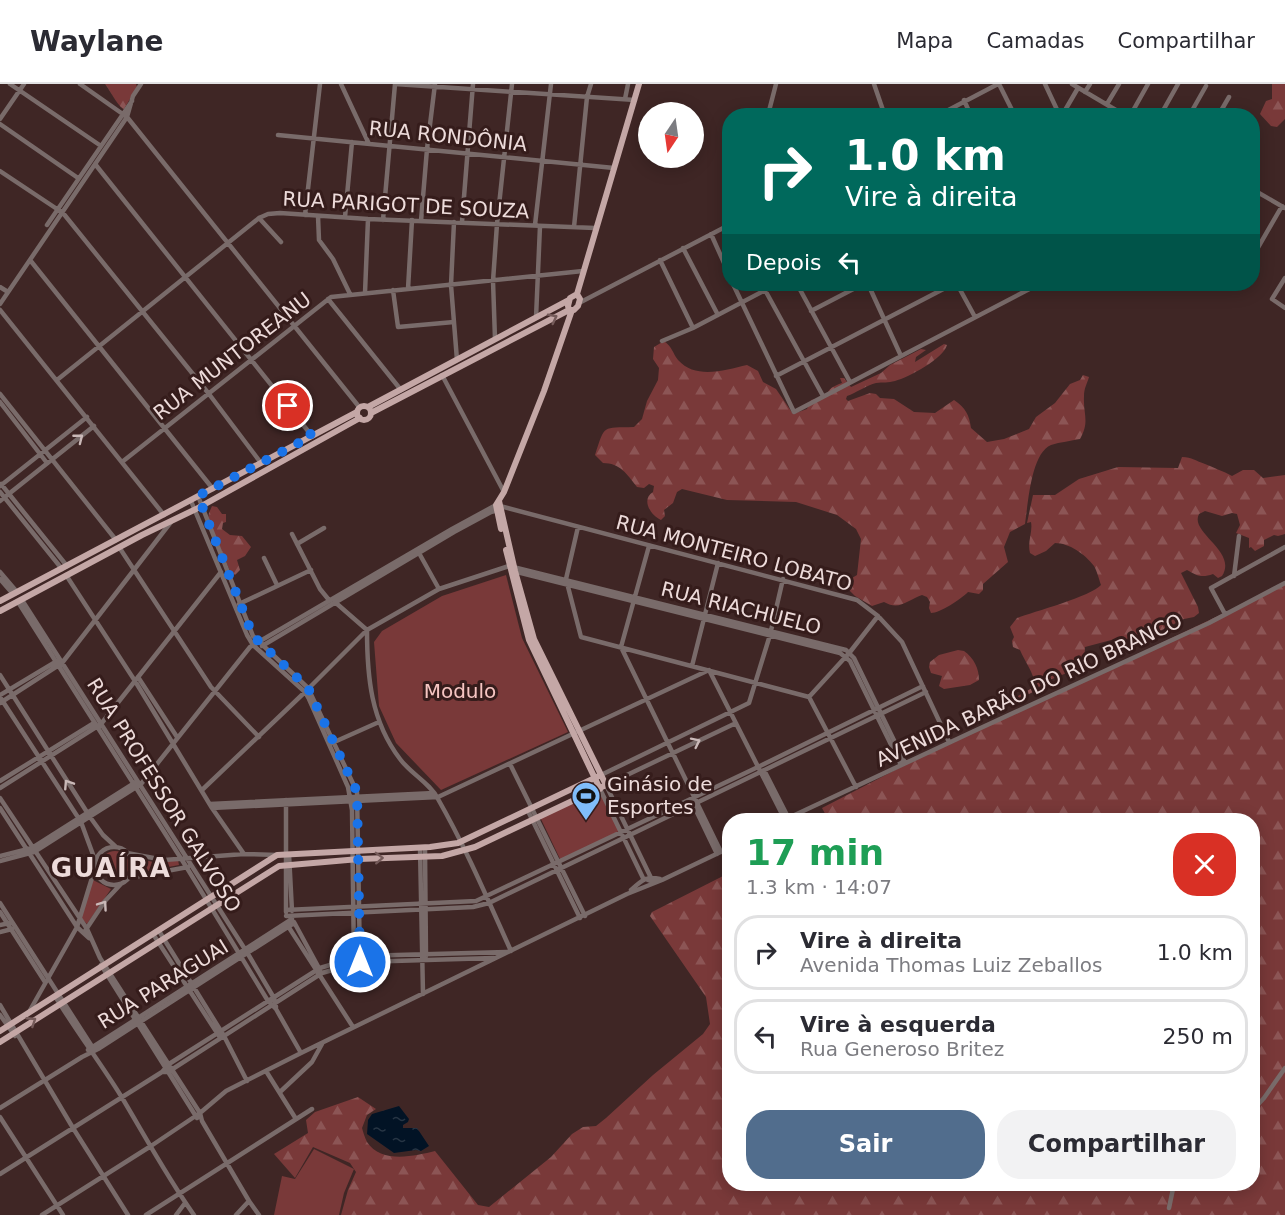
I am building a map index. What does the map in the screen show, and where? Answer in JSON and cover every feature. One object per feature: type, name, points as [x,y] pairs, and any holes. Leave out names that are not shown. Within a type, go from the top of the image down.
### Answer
[{"type":"main road","points":[[359,413],[367,419],[370,410],[401,390],[457,360],[469,357],[577,309],[580,299],[577,294],[583,271],[639,84]]},
{"type":"main road","points":[[140,532],[199,508],[359,413],[370,410],[442,375],[495,339],[569,300],[573,294],[577,294]]},
{"type":"main road","points":[[0,1042],[213,906],[285,864],[442,856],[464,851],[603,787],[529,640],[511,569],[500,507],[544,391],[571,310],[569,300]]},
{"type":"main road","points":[[0,601],[118,544],[198,496],[312,436],[324,434]]},
{"type":"main road","points":[[0,611],[46,587],[65,570]]},
{"type":"main road","points":[[46,587],[45,581],[51,575]]},
{"type":"main road","points":[[0,1031],[102,962],[156,932],[277,855],[422,848],[460,843],[598,777]]},
{"type":"main road","points":[[496,826],[500,835]]},
{"type":"main road","points":[[253,870],[259,878]]},
{"type":"main road","points":[[180,917],[186,924]]},
{"type":"main road","points":[[123,952],[128,960]]},
{"type":"street","points":[[10,84],[106,148]]},
{"type":"street","points":[[0,119],[24,84]]},
{"type":"street","points":[[80,84],[125,115],[230,243],[359,413]]},
{"type":"street","points":[[47,225],[106,148],[141,84]]},
{"type":"street","points":[[305,215],[320,84]]},
{"type":"street","points":[[341,84],[369,144]]},
{"type":"street","points":[[383,219],[395,84],[635,100]]},
{"type":"street","points":[[462,222],[473,84]]},
{"type":"street","points":[[495,339],[494,281],[497,224],[512,84]]},
{"type":"street","points":[[536,318],[537,226],[551,84]]},
{"type":"street","points":[[574,227],[587,97],[591,84]]},
{"type":"street","points":[[625,99],[628,84]]},
{"type":"street","points":[[770,108],[776,84]]},
{"type":"street","points":[[874,84],[882,108]]},
{"type":"street","points":[[950,108],[999,84],[1011,108]]},
{"type":"street","points":[[1045,84],[1056,108]]},
{"type":"street","points":[[1072,84],[1113,108]]},
{"type":"street","points":[[1085,92],[1090,84]]},
{"type":"street","points":[[1107,104],[1119,84]]},
{"type":"street","points":[[1133,108],[1148,84]]},
{"type":"street","points":[[1164,108],[1178,84]]},
{"type":"street","points":[[421,221],[435,86]]},
{"type":"street","points":[[1194,108],[1206,86]]},
{"type":"street","points":[[1066,108],[1078,88]]},
{"type":"street","points":[[1223,108],[1229,97]]},
{"type":"street","points":[[964,100],[968,108]]},
{"type":"street","points":[[0,304],[63,213],[101,145],[125,115]]},
{"type":"street","points":[[0,124],[80,179]]},
{"type":"street","name":"RUA RONDÔNIA","points":[[278,135],[614,168]]},
{"type":"street","points":[[345,217],[352,142]]},
{"type":"street","points":[[95,164],[312,436]]},
{"type":"street","points":[[0,171],[63,213],[209,394],[261,463]]},
{"type":"street","points":[[1260,194],[1284,207],[1260,245]]},
{"type":"street","name":"RUA PARIGOT DE SOUZA","points":[[57,380],[185,277],[268,214],[595,228]]},
{"type":"street","points":[[318,216],[319,240],[340,272],[350,294]]},
{"type":"street","points":[[260,218],[281,242]]},
{"type":"street","points":[[365,293],[368,219]]},
{"type":"street","points":[[408,289],[412,220]]},
{"type":"street","points":[[454,222],[451,285],[457,360]]},
{"type":"street","points":[[579,303],[722,228]]},
{"type":"street","points":[[711,234],[722,258]]},
{"type":"street","points":[[683,248],[718,315]]},
{"type":"street","points":[[30,260],[213,489]]},
{"type":"street","points":[[660,260],[693,328]]},
{"type":"street","name":"RUA MUNTOREANU","points":[[122,462],[328,300],[350,294],[583,271]]},
{"type":"street","points":[[1285,278],[1272,298],[1285,308]]},
{"type":"street","points":[[0,287],[8,292]]},
{"type":"street","points":[[393,290],[398,327],[454,322]]},
{"type":"street","points":[[736,291],[794,412],[1025,291]]},
{"type":"street","points":[[662,341],[693,328],[763,291]]},
{"type":"street","points":[[766,291],[823,396]]},
{"type":"street","points":[[801,291],[850,382]]},
{"type":"street","points":[[811,310],[851,291]]},
{"type":"street","points":[[870,291],[901,356]]},
{"type":"street","points":[[776,376],[939,291]]},
{"type":"street","points":[[961,291],[975,317]]},
{"type":"street","points":[[328,300],[401,390]]},
{"type":"street","points":[[0,310],[164,515]]},
{"type":"street","points":[[442,375],[504,492]]},
{"type":"street","points":[[0,394],[4,404],[118,544],[214,691],[258,737]]},
{"type":"street","points":[[4,497],[0,484],[87,417]]},
{"type":"street","points":[[4,497],[94,426]]},
{"type":"street","points":[[0,492],[65,570],[94,621],[136,679],[211,806],[244,854]]},
{"type":"street","points":[[198,496],[201,500],[199,508],[221,572],[247,635],[306,690],[358,799],[357,960]]},
{"type":"street","points":[[190,501],[191,505],[199,508],[258,646]]},
{"type":"street","points":[[258,646],[336,603],[418,551],[500,507]]},
{"type":"street","name":"RUA MONTEIRO LOBATO","points":[[500,507],[857,600],[878,616],[902,642],[949,742]]},
{"type":"street","points":[[1,699],[13,695],[60,662],[174,519]]},
{"type":"street","points":[[578,527],[566,579],[581,637],[809,697],[856,787]]},
{"type":"street","points":[[297,544],[324,528]]},
{"type":"street","points":[[292,534],[320,589],[329,600]]},
{"type":"street","points":[[1234,576],[1239,536]]},
{"type":"street","points":[[649,546],[621,647],[719,853]]},
{"type":"street","points":[[1225,614],[1211,588],[1285,547]]},
{"type":"street","points":[[418,551],[440,590]]},
{"type":"street","points":[[264,558],[278,585]]},
{"type":"street","points":[[692,666],[718,563]]},
{"type":"street","points":[[1,858],[31,851],[138,783],[214,691],[258,646],[329,600],[388,569]]},
{"type":"street","points":[[202,790],[367,630],[440,590],[511,569]]},
{"type":"street","name":"RUA RIACHUELO","points":[[511,569],[566,579],[848,654]]},
{"type":"street","name":"RUA RIACHUELO","points":[[511,569],[568,586],[635,599]]},
{"type":"street","points":[[239,604],[311,570]]},
{"type":"street","points":[[0,572],[15,593]]},
{"type":"street","points":[[0,782],[16,775],[99,723],[221,572]]},
{"type":"street","points":[[0,579],[15,593]]},
{"type":"street","points":[[598,777],[749,704],[783,579]]},
{"type":"street","name":"AVENIDA BARÃO DO RIO BRANCO","points":[[801,813],[1285,584]]},
{"type":"street","name":"RUA PROFESSOR GALVOSO","points":[[20,601],[138,783],[208,899],[244,953],[301,1053]]},
{"type":"street","points":[[336,603],[367,630],[367,669],[373,706],[379,722],[401,761],[436,795],[511,951]]},
{"type":"street","points":[[809,697],[848,654],[878,616]]},
{"type":"street","points":[[848,654],[903,764]]},
{"type":"street","points":[[1,699],[9,689],[60,662]]},
{"type":"street","points":[[286,803],[351,796],[358,799],[445,794],[709,670]]},
{"type":"street","points":[[709,670],[783,813]]},
{"type":"street","points":[[0,675],[88,814],[116,847],[127,853],[152,859],[244,854],[277,855]]},
{"type":"street","points":[[879,713],[924,686]]},
{"type":"street","points":[[286,918],[420,906],[473,907],[489,903],[630,836],[760,767],[926,692]]},
{"type":"street","points":[[1,699],[80,820],[96,860]]},
{"type":"street","points":[[160,717],[177,737]]},
{"type":"street","points":[[331,743],[379,722]]},
{"type":"street","points":[[603,787],[736,723]]},
{"type":"street","points":[[331,743],[351,796],[356,850]]},
{"type":"street","points":[[510,764],[582,917]]},
{"type":"street","points":[[0,788],[16,775]]},
{"type":"street","points":[[603,787],[628,830],[646,877]]},
{"type":"street","points":[[603,787],[621,833],[646,877],[653,882]]},
{"type":"street","points":[[0,798],[17,830],[63,900],[77,927],[85,932]]},
{"type":"street","points":[[211,806],[352,803],[358,799]]},
{"type":"street","points":[[427,906],[476,901],[487,897],[556,863],[694,801]]},
{"type":"street","points":[[286,803],[288,853],[285,864],[293,917],[320,973]]},
{"type":"street","points":[[0,808],[10,818]]},
{"type":"street","points":[[29,1012],[77,927],[96,860],[107,848],[116,847]]},
{"type":"street","points":[[422,848],[420,906],[423,994]]},
{"type":"street","points":[[42,1215],[151,1146],[197,1115],[214,1100],[247,1080],[627,894],[722,852]]},
{"type":"street","points":[[127,853],[133,865],[129,878]]},
{"type":"street","points":[[422,857],[427,906],[423,953]]},
{"type":"street","points":[[85,932],[105,901],[129,878],[190,867]]},
{"type":"street","points":[[95,868],[101,881],[108,884],[122,883]]},
{"type":"street","points":[[646,877],[662,880]]},
{"type":"street","points":[[627,894],[646,877]]},
{"type":"street","points":[[289,889],[286,918],[353,1027]]},
{"type":"street","points":[[63,900],[80,920],[107,973],[259,1215]]},
{"type":"street","points":[[0,903],[10,923],[57,994],[194,1215]]},
{"type":"street","points":[[0,912],[10,923]]},
{"type":"street","name":"RUA PARAGUAI","points":[[0,1108],[244,953],[265,939],[286,918],[293,917]]},
{"type":"street","points":[[0,926],[10,923]]},
{"type":"street","points":[[0,932],[14,929]]},
{"type":"street","points":[[156,932],[247,1080]]},
{"type":"street","points":[[0,1174],[320,973],[357,960],[423,953],[511,951]]},
{"type":"street","points":[[357,960],[423,962],[497,958]]},
{"type":"street","points":[[0,1005],[9,1025],[128,1215]]},
{"type":"street","points":[[0,1015],[9,1025]]},
{"type":"street","points":[[280,1092],[312,1062],[322,1044]]},
{"type":"street","points":[[1260,1101],[1285,1068]]},
{"type":"street","points":[[267,1071],[296,1119]]},
{"type":"street","points":[[146,1215],[312,1109]]},
{"type":"street","points":[[0,1117],[63,1215]]},
{"type":"street","points":[[1169,1208],[1173,1191]]},
{"type":"street","points":[[236,1215],[249,1201]]},
{"type":"street","points":[[176,1215],[186,1203]]},
{"type":"green space","points":[[105,84],[136,84],[137,87],[124,109]]},
{"type":"green space","points":[[1272,84],[1285,84],[1285,119],[1277,127],[1271,126],[1260,114],[1266,101],[1272,99]]},
{"type":"green space","points":[[664,341],[678,360],[693,370],[711,372],[747,365],[758,371],[763,382],[776,389],[793,414],[807,409],[811,400],[826,397],[830,389],[842,383],[840,378],[844,378],[851,387],[881,373],[890,365],[921,349],[926,350],[916,357],[915,362],[944,344],[947,345],[939,356],[917,372],[895,381],[873,384],[847,396],[846,399],[848,401],[870,393],[880,398],[894,399],[914,412],[935,413],[954,400],[966,412],[971,428],[987,442],[1004,439],[1029,429],[1036,417],[1055,403],[1070,384],[1080,380],[1083,375],[1089,377],[1084,393],[1085,428],[1080,439],[1051,445],[1044,450],[1035,468],[1025,524],[1010,532],[1004,547],[1008,562],[983,584],[983,590],[979,594],[968,592],[940,611],[931,613],[930,602],[922,595],[899,605],[884,602],[872,606],[855,596],[845,586],[847,581],[857,575],[861,539],[856,529],[837,515],[796,502],[727,500],[682,489],[677,492],[673,503],[664,510],[665,516],[661,520],[650,511],[647,503],[654,486],[649,484],[644,488],[637,487],[623,470],[609,463],[603,463],[595,455],[606,430],[616,427],[634,427],[642,419],[647,401],[658,380],[659,368],[653,359],[654,347]]},
{"type":"green space","points":[[1182,457],[1194,459],[1232,476],[1243,470],[1254,470],[1263,478],[1285,475],[1285,534],[1274,535],[1264,540],[1264,546],[1255,551],[1249,548],[1249,538],[1236,533],[1240,525],[1237,514],[1222,516],[1205,511],[1199,514],[1198,521],[1201,528],[1224,558],[1225,567],[1222,576],[1218,578],[1213,574],[1200,576],[1187,570],[1181,573],[1199,613],[1150,636],[1115,639],[1085,647],[1084,664],[1081,667],[1045,682],[1033,692],[1013,702],[1035,685],[1020,650],[1013,647],[1014,637],[1010,627],[1017,618],[1075,599],[1101,585],[1094,566],[1086,557],[1071,547],[1055,543],[1046,551],[1035,556],[1030,553],[1031,522],[1027,523],[1033,495],[1055,495],[1079,479],[1118,467],[1178,468]]},
{"type":"green space","points":[[212,506],[217,507],[222,514],[226,514],[226,522],[223,523],[222,529],[230,535],[242,536],[251,547],[245,556],[237,560],[240,570],[235,575],[230,571],[208,519]]},
{"type":"green space","name":"Modulo","points":[[506,575],[522,638],[568,732],[441,790],[396,743],[379,706],[374,642],[382,631],[442,596]]},
{"type":"green space","points":[[1285,584],[1285,1215],[341,1215],[356,1172],[350,1163],[313,1147],[295,1178],[274,1154],[308,1133],[306,1120],[315,1112],[358,1097],[376,1109],[367,1115],[362,1128],[367,1142],[373,1149],[389,1156],[399,1157],[435,1151],[478,1205],[489,1207],[551,1157],[572,1134],[583,1127],[596,1126],[703,1034],[710,1024],[706,997],[650,916],[652,912],[722,877],[722,1191],[1260,1191],[1260,813],[825,813],[822,808],[901,767]]},
{"type":"green space","points":[[958,650],[964,651],[973,660],[979,680],[970,685],[944,689],[939,686],[942,676],[931,673],[930,662],[939,655]]},
{"type":"green space","points":[[599,791],[619,831],[561,861],[540,817]]},
{"type":"green space","points":[[115,851],[125,855],[129,865],[125,875],[115,879],[105,875],[101,865],[105,855]]},
{"type":"green space","points":[[131,857],[153,862],[178,860],[179,865],[132,874]]},
{"type":"green space","points":[[93,880],[111,889],[87,924],[81,918]]},
{"type":"green space","points":[[314,1149],[354,1169],[344,1193],[339,1215],[274,1215],[282,1176],[295,1179]]},
{"type":"water","points":[[399,1106],[409,1119],[403,1128],[417,1128],[429,1146],[421,1151],[394,1153],[367,1134],[368,1120],[372,1114]]},
{"type":"place","name":"Ginásio de Esportes","points":[[586,822]]},
{"type":"district","name":"GUAÍRA","points":[[111,868]]},
{"type":"route","points":[[288,406],[312,436],[198,496],[225,570],[253,636],[308,688],[357,792],[360,962]]}]
